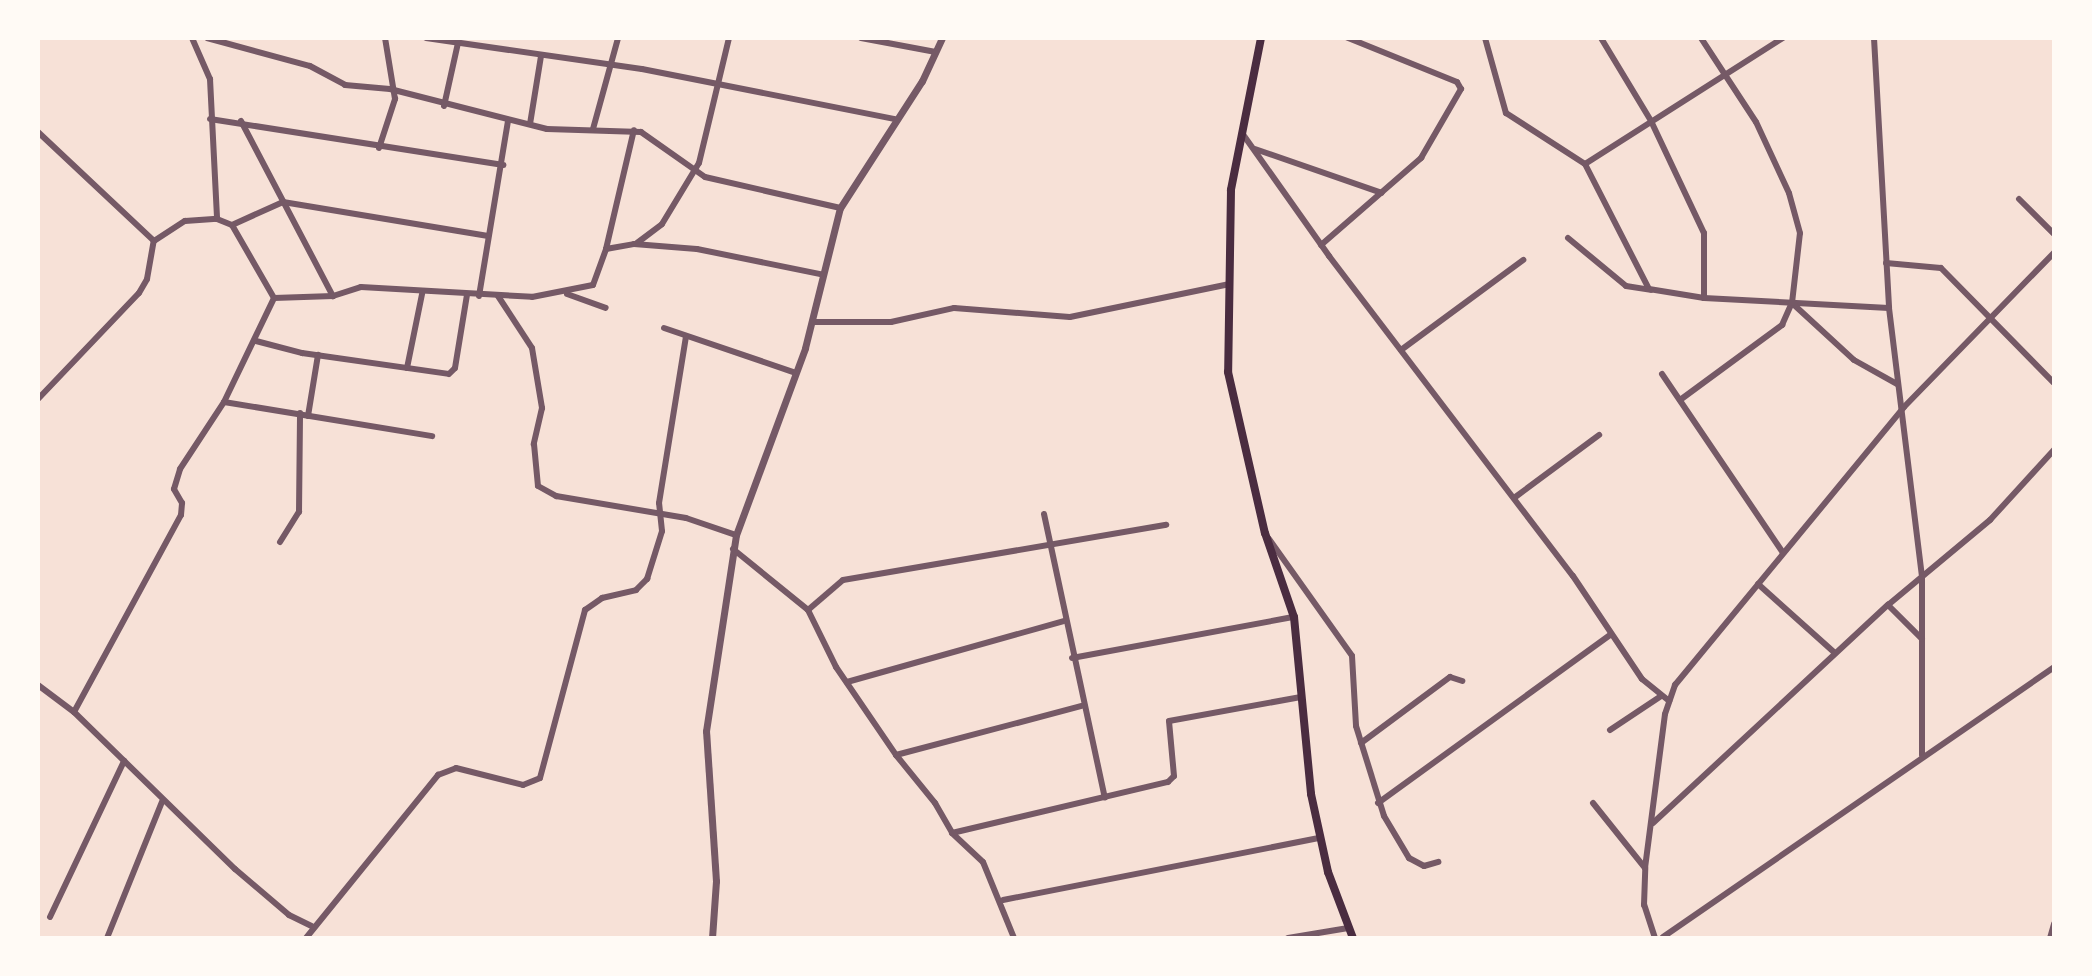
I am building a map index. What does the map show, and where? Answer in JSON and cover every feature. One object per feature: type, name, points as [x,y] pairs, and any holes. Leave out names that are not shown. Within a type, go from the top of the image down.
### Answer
[{"type":"main road","points":[[1261,38],[1231,190],[1232,283],[1228,372],[1265,533],[1294,617],[1320,838],[1353,938]]},
{"type":"street","points":[[192,38],[210,79],[217,219]]},
{"type":"street","points":[[207,38],[310,66],[345,85],[390,89],[444,106],[556,131],[634,130],[651,135],[694,172],[840,208]]},
{"type":"street","points":[[379,148],[395,105],[390,89],[385,38]]},
{"type":"street","points":[[426,38],[720,84],[895,119]]},
{"type":"street","points":[[593,129],[608,65],[618,38]]},
{"type":"street","points":[[634,244],[662,224],[694,172],[720,84],[729,38]]},
{"type":"street","points":[[861,38],[936,52]]},
{"type":"street","points":[[712,938],[716,881],[706,731],[736,535],[796,373],[840,208],[942,38]]},
{"type":"street","points":[[1321,245],[1421,158],[1461,86],[1348,38]]},
{"type":"street","points":[[1485,38],[1506,113],[1585,164],[1651,290]]},
{"type":"street","points":[[1601,38],[1651,121],[1704,233],[1704,298]]},
{"type":"street","points":[[1680,400],[1781,326],[1792,303],[1799,221],[1756,122],[1701,38]]},
{"type":"street","points":[[1585,164],[1783,38]]},
{"type":"street","points":[[1874,38],[1889,308],[1897,384],[1904,407],[1922,575],[1922,755]]},
{"type":"street","points":[[444,106],[458,43]]},
{"type":"street","points":[[530,124],[541,56]]},
{"type":"street","points":[[210,119],[241,121],[379,148],[503,165]]},
{"type":"street","points":[[479,296],[508,120]]},
{"type":"street","points":[[241,121],[333,296]]},
{"type":"street","points":[[274,298],[333,296],[361,287],[422,294],[498,296],[564,292],[593,285],[606,249],[634,130]]},
{"type":"street","points":[[38,132],[154,241]]},
{"type":"street","points":[[1242,133],[1321,245],[1573,576],[1642,679],[1669,701]]},
{"type":"street","points":[[1255,149],[1382,193]]},
{"type":"street","points":[[2019,199],[2054,234]]},
{"type":"street","points":[[232,225],[283,202],[488,236]]},
{"type":"street","points":[[38,399],[139,293],[147,279],[154,241],[185,221],[217,219],[232,225],[274,298]]},
{"type":"street","points":[[1568,238],[1626,286],[1659,294],[1889,308]]},
{"type":"street","points":[[606,249],[634,244],[697,249],[820,274]]},
{"type":"street","points":[[2054,253],[1986,317],[1904,407],[1685,671],[1669,701],[1645,868],[1649,927],[1660,938],[2054,667]]},
{"type":"street","points":[[1401,350],[1523,260]]},
{"type":"street","points":[[1886,263],[1941,268],[2054,383]]},
{"type":"street","points":[[812,322],[891,322],[954,308],[1070,317],[1232,283]]},
{"type":"street","points":[[564,292],[606,308]]},
{"type":"street","points":[[407,368],[422,294]]},
{"type":"street","points":[[256,341],[318,355],[407,368],[454,371],[467,295]]},
{"type":"street","points":[[498,296],[532,348],[542,408],[534,444],[538,486],[550,495],[662,518],[686,518],[736,535]]},
{"type":"street","points":[[74,712],[181,515],[176,481],[224,402],[256,341],[274,298]]},
{"type":"street","points":[[1792,303],[1854,360],[1897,384]]},
{"type":"street","points":[[664,328],[796,373]]},
{"type":"street","points":[[306,938],[312,926],[438,775],[456,768],[523,785],[540,778],[580,620],[592,603],[642,585],[662,518],[659,503],[686,337]]},
{"type":"street","points":[[280,542],[299,512],[304,415],[318,355]]},
{"type":"street","points":[[1662,374],[1782,551]]},
{"type":"street","points":[[224,402],[432,436]]},
{"type":"street","points":[[1514,498],[1599,435]]},
{"type":"street","points":[[1653,823],[1888,605],[1990,520],[2054,450]]},
{"type":"street","points":[[1044,514],[1082,706],[1105,798]]},
{"type":"street","points":[[808,610],[843,580],[1166,525]]},
{"type":"street","points":[[1265,533],[1352,656],[1357,669],[1353,713],[1378,803],[1409,858],[1424,866],[1438,862]]},
{"type":"street","points":[[733,549],[808,610],[847,682],[896,755],[952,833],[983,862],[1003,900],[1014,938]]},
{"type":"street","points":[[1758,584],[1835,653]]},
{"type":"street","points":[[1888,605],[1923,640]]},
{"type":"street","points":[[1072,658],[1294,617]]},
{"type":"street","points":[[847,682],[1064,621]]},
{"type":"street","points":[[1378,803],[1610,635]]},
{"type":"street","points":[[1361,743],[1450,677],[1462,681]]},
{"type":"street","points":[[38,685],[74,712],[162,802],[289,915],[312,926]]},
{"type":"street","points":[[1610,730],[1661,696]]},
{"type":"street","points":[[952,833],[1171,780],[1165,725],[1177,718],[1301,697]]},
{"type":"street","points":[[896,755],[1082,706]]},
{"type":"street","points":[[50,917],[124,761]]},
{"type":"street","points":[[107,938],[162,802]]},
{"type":"street","points":[[1593,803],[1645,868]]},
{"type":"street","points":[[1003,900],[1320,838]]},
{"type":"street","points":[[2050,938],[2054,924]]},
{"type":"street","points":[[1288,938],[1348,928]]}]
